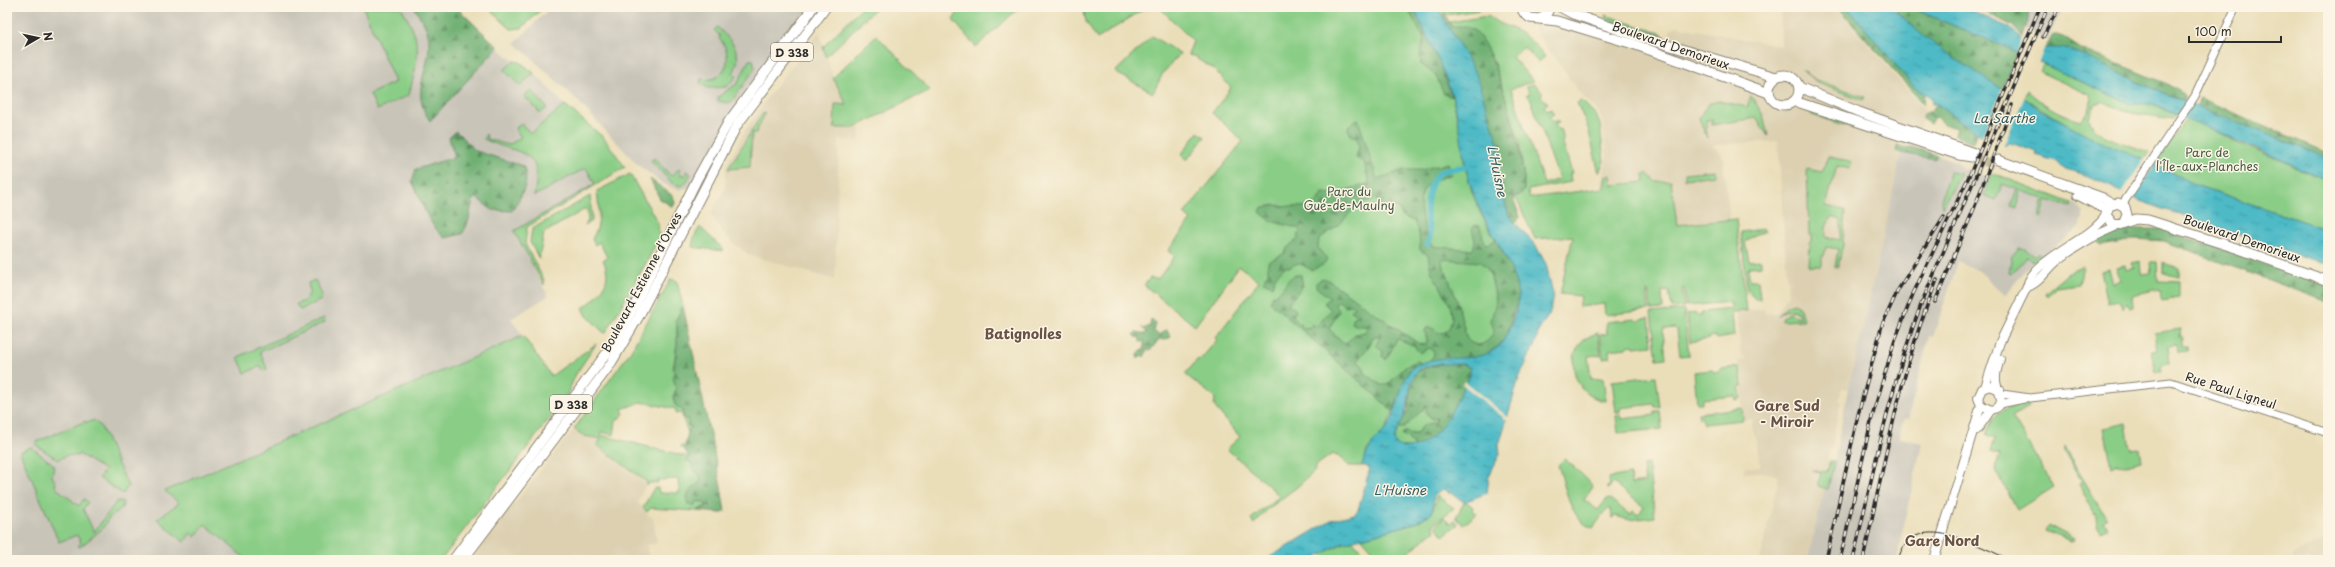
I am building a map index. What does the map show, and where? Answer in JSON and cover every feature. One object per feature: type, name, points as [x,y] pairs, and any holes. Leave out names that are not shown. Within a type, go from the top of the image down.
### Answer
[{"type":"main road","name":"Boulevard Estienne d'Orves","points":[[452,560],[609,350],[634,307],[701,172],[729,121],[808,11],[813,7]]},
{"type":"main road","name":"Boulevard Demorieux","points":[[1513,7],[1522,9],[1530,18],[1541,18],[1633,44],[1769,93]]},
{"type":"main road","points":[[1541,18],[1547,13],[1550,7]]},
{"type":"main road","name":"Boulevard Demorieux","points":[[1560,7],[1573,14],[1636,36],[1776,77]]},
{"type":"main road","name":"Boulevard Estienne d'Orves","points":[[463,560],[610,365],[639,316],[737,126],[825,9]]},
{"type":"main road","points":[[1794,101],[1956,154],[1973,155],[1859,112],[1799,87],[1791,76],[1784,74],[1776,77],[1770,85],[1769,93],[1771,98],[1779,104],[1788,104],[1794,101],[1799,94],[1799,87]]},
{"type":"main road","name":"Boulevard Demorieux","points":[[1996,163],[2095,195],[2117,207],[2148,220],[2238,249],[2328,281]]},
{"type":"main road","points":[[2117,207],[2110,222],[2121,223]]},
{"type":"main road","points":[[2027,287],[2033,286],[2048,268],[2074,249],[2121,223],[2127,216],[2117,207]]},
{"type":"main road","points":[[1934,560],[1963,459],[1972,437],[1980,405],[1978,395],[1985,387],[2000,342],[2027,287],[2028,281],[2041,266],[2088,232],[2117,207]]},
{"type":"main road","name":"Boulevard Demorieux","points":[[2121,223],[2136,219],[2148,220]]},
{"type":"main road","points":[[1972,437],[1991,410],[2000,404],[2001,392],[1996,375],[2005,342],[2005,334]]},
{"type":"main road","points":[[1985,387],[1993,386],[2001,392]]},
{"type":"main road","points":[[1980,405],[1991,410]]},
{"type":"street","points":[[2117,207],[2156,155],[2192,100],[2236,7]]},
{"type":"street","name":"Rue Paul Ligneul","points":[[2000,404],[2030,398],[2171,382],[2328,432]]},
{"type":"street","name":"Rue Paul Ligneul","points":[[2001,392],[2030,398]]},
{"type":"shaded area","points":[[7,7],[456,7],[505,54],[514,61],[520,62],[534,73],[565,105],[604,138],[625,167],[514,231],[548,296],[511,319],[523,336],[166,491],[247,560],[7,560]]},
{"type":"shaded area","points":[[551,7],[810,7],[737,109],[691,187],[678,190],[662,183],[638,165],[574,97],[515,43]]},
{"type":"shaded area","points":[[1550,7],[1560,7],[1666,45],[1671,29],[1676,26],[1781,46],[1781,7],[1836,7],[1925,111],[1913,147],[1906,148],[1898,146],[1896,151],[1901,153],[1875,275],[1848,389],[1842,388],[1839,401],[1841,402],[1834,431],[1836,432],[1827,460],[1834,462],[1828,489],[1824,488],[1808,560],[1760,560],[1779,476],[1763,472],[1744,473],[1744,468],[1761,466],[1751,419],[1743,420],[1739,361],[1745,359],[1745,356],[1741,356],[1737,312],[1764,309],[1764,312],[1776,314],[1788,295],[1778,141],[1712,145],[1722,154],[1730,219],[1676,225],[1671,180],[1656,182],[1646,173],[1644,174],[1645,182],[1614,185],[1612,185],[1611,176],[1606,176],[1604,188],[1601,187],[1607,156],[1602,119],[1599,113],[1580,93],[1535,31],[1533,19]]},
{"type":"shaded area","points":[[1974,7],[2063,7],[2048,39],[2025,30],[2022,37],[2013,26]]},
{"type":"shaded area","points":[[819,32],[836,87],[860,126],[859,141],[839,140],[835,280],[750,255],[734,244],[721,230],[711,214],[725,188],[726,166],[745,131],[766,99]]},
{"type":"shaded area","points":[[1897,146],[1906,148],[1911,147],[1957,161],[1963,170],[1968,167],[1966,170],[1990,177],[1992,173],[2075,204],[2083,212],[2083,219],[2078,229],[2038,260],[2036,259],[2014,283],[2006,296],[1979,271],[1958,261],[1933,337],[1929,336],[1908,419],[1904,418],[1901,428],[1900,438],[1922,443],[1896,560],[1808,560],[1824,488],[1828,488],[1832,473],[1848,389],[1875,275],[1901,153],[1896,151]]},
{"type":"shaded area","points":[[574,429],[584,436],[601,440],[597,445],[647,482],[638,502],[649,516],[653,517],[657,543],[647,545],[649,560],[471,560],[490,534]]},
{"type":"shaded area","points":[[2328,538],[2328,560],[2293,560],[2293,555]]},
{"type":"green space","points":[[363,7],[401,7],[416,41],[417,59],[409,95],[377,110],[370,94],[395,82]]},
{"type":"green space","points":[[414,7],[456,7],[498,47],[430,121],[421,100],[422,81],[427,62],[429,37],[424,23]]},
{"type":"green space","points":[[487,7],[544,7],[522,28],[511,29]]},
{"type":"green space","points":[[862,7],[877,7],[826,57],[823,47]]},
{"type":"green space","points":[[967,7],[1020,7],[976,47],[953,20],[960,9],[964,12]]},
{"type":"green space","points":[[1083,7],[1147,7],[1097,39],[1086,22]]},
{"type":"green space","name":"Parc du Gué-de-Maulny","points":[[1159,7],[1413,7],[1452,97],[1461,132],[1464,163],[1472,192],[1481,214],[1504,255],[1506,337],[1460,358],[1432,360],[1412,367],[1385,431],[1367,450],[1363,466],[1349,466],[1340,457],[1332,454],[1317,465],[1314,472],[1268,509],[1254,524],[1251,519],[1280,496],[1227,449],[1240,437],[1214,406],[1215,398],[1185,374],[1198,359],[1200,360],[1217,340],[1215,338],[1259,281],[1239,266],[1195,326],[1144,285],[1150,278],[1158,279],[1175,256],[1168,251],[1191,220],[1184,214],[1243,141],[1212,113],[1231,88],[1214,69],[1197,59],[1198,57],[1188,55],[1193,41]]},
{"type":"green space","points":[[1407,7],[1413,7],[1439,62],[1452,97],[1444,94],[1436,76],[1421,64],[1420,55],[1424,39]]},
{"type":"green space","points":[[1437,7],[1445,7],[1445,15],[1452,27],[1462,26],[1473,30],[1482,40],[1491,57],[1500,80],[1515,132],[1524,177],[1524,191],[1513,198],[1520,217],[1515,223],[1509,216],[1497,176],[1498,143]]},
{"type":"green space","points":[[1445,7],[1475,7],[1479,10],[1445,15]]},
{"type":"green space","points":[[1838,7],[1847,7],[1915,88],[1924,93],[1923,104]]},
{"type":"green space","points":[[1896,7],[1909,7],[2017,52],[2002,89],[1925,38],[1900,16]]},
{"type":"green space","points":[[2029,7],[2029,18],[2022,37],[2013,26],[1977,8]]},
{"type":"green space","points":[[1605,15],[1663,34],[1658,37],[1607,20]]},
{"type":"green space","points":[[1488,16],[1523,35],[1534,43],[1545,57],[1538,62],[1523,47],[1512,57],[1533,81],[1511,89],[1544,184],[1559,179],[1531,100],[1526,95],[1529,94],[1527,86],[1535,84],[1543,94],[1540,96],[1548,103],[1544,106],[1547,111],[1551,109],[1554,114],[1549,117],[1553,122],[1557,120],[1559,123],[1555,124],[1558,130],[1560,129],[1564,139],[1562,141],[1572,173],[1570,174],[1571,182],[1528,190],[1529,198],[1604,188],[1606,176],[1611,175],[1612,185],[1645,182],[1644,174],[1647,173],[1656,182],[1671,180],[1677,225],[1736,219],[1747,311],[1732,312],[1734,336],[1716,339],[1715,336],[1709,337],[1709,339],[1690,342],[1687,314],[1696,313],[1699,316],[1702,312],[1731,309],[1731,302],[1686,306],[1684,288],[1682,289],[1684,307],[1672,308],[1669,291],[1662,292],[1663,309],[1651,310],[1649,292],[1647,292],[1649,310],[1605,315],[1604,304],[1579,307],[1581,296],[1560,294],[1573,236],[1535,239],[1517,200],[1513,198],[1522,194],[1524,178],[1519,141],[1494,63],[1483,42],[1452,27],[1449,22]]},
{"type":"green space","points":[[717,27],[735,47],[738,59],[733,73],[737,76],[726,87],[708,88],[700,82],[701,79],[717,77],[726,67],[727,52],[719,38],[720,36],[714,30]]},
{"type":"green space","points":[[2053,34],[2063,37],[2081,49],[2177,88],[2186,98],[2184,101],[2158,91],[2079,55],[2057,49],[2045,48]]},
{"type":"green space","points":[[876,35],[930,90],[854,128],[834,128],[835,104],[847,105],[833,78]]},
{"type":"green space","points":[[1152,36],[1180,54],[1163,73],[1153,93],[1115,72]]},
{"type":"green space","points":[[749,60],[753,60],[755,68],[732,101],[728,103],[718,101],[718,97],[738,83]]},
{"type":"green space","points":[[514,61],[520,62],[534,73],[520,86],[504,70]]},
{"type":"green space","points":[[2043,64],[2130,104],[2147,103],[2176,115],[2173,119],[2132,113],[2103,102],[2094,105],[2089,118],[2092,125],[2105,136],[2149,152],[2144,160],[2129,155],[2082,132],[2024,98],[2027,90],[2052,108],[2066,116],[2081,121],[2088,112],[2091,102],[2090,95],[2040,72]]},
{"type":"green space","points":[[1803,70],[1814,79],[1865,97],[1863,100],[1818,83]]},
{"type":"green space","points":[[531,90],[547,108],[540,113],[524,96]]},
{"type":"green space","points":[[1751,96],[1763,115],[1768,136],[1756,118],[1712,125],[1712,120],[1706,120],[1707,138],[1699,118],[1708,104],[1719,101],[1747,107]]},
{"type":"green space","points":[[2200,98],[2328,153],[2328,158],[2197,107]]},
{"type":"green space","points":[[1582,101],[1596,115],[1600,125],[1604,161],[1599,173],[1588,128],[1577,103]]},
{"type":"green space","points":[[1937,104],[1977,133],[1974,143],[1954,135],[1956,128],[1946,125],[1936,117],[1933,118],[1930,124],[1922,119],[1924,114],[1931,111]]},
{"type":"green space","points":[[565,105],[604,138],[625,167],[527,227],[525,244],[544,280],[544,285],[514,231],[595,184],[586,168],[534,196],[536,180],[535,168],[532,160],[526,155],[517,151],[484,139],[486,134],[487,139],[509,145],[521,137],[515,129],[521,124],[531,133]]},
{"type":"green space","points":[[1812,110],[1864,125],[1867,132],[1812,115],[1810,112]]},
{"type":"green space","points":[[765,113],[756,133],[752,133],[750,167],[728,169],[762,114]]},
{"type":"green space","name":"Parc de l'Île-aux-Planches","points":[[2187,118],[2245,146],[2328,180],[2328,230],[2195,185],[2155,164]]},
{"type":"green space","points":[[1358,119],[1377,179],[1404,170],[1421,170],[1448,163],[1452,174],[1429,184],[1424,189],[1421,197],[1420,205],[1423,223],[1432,246],[1473,250],[1475,241],[1472,229],[1475,225],[1480,226],[1484,242],[1488,244],[1496,240],[1513,272],[1519,296],[1506,337],[1500,345],[1482,357],[1429,361],[1434,355],[1433,350],[1429,348],[1420,353],[1415,347],[1397,339],[1386,360],[1382,356],[1383,352],[1376,345],[1380,336],[1373,338],[1369,346],[1357,361],[1363,366],[1365,373],[1381,385],[1387,385],[1404,368],[1412,363],[1417,361],[1422,364],[1410,369],[1393,411],[1270,302],[1272,296],[1280,291],[1292,277],[1301,275],[1303,286],[1288,304],[1296,310],[1293,317],[1304,328],[1311,327],[1312,324],[1316,327],[1331,310],[1324,303],[1330,298],[1316,287],[1316,283],[1323,278],[1419,344],[1426,345],[1426,328],[1432,328],[1439,333],[1446,332],[1452,317],[1451,309],[1445,294],[1432,273],[1428,255],[1420,250],[1419,234],[1414,221],[1403,217],[1396,207],[1381,206],[1377,199],[1359,203],[1339,225],[1319,239],[1318,248],[1327,259],[1323,265],[1312,270],[1299,264],[1291,267],[1285,267],[1276,276],[1272,286],[1263,282],[1268,272],[1268,262],[1285,253],[1287,248],[1298,239],[1300,229],[1271,221],[1260,212],[1261,209],[1275,205],[1302,207],[1309,206],[1315,203],[1323,193],[1334,194],[1369,183],[1364,162],[1356,158],[1359,146],[1357,138],[1351,135],[1348,129],[1349,125]],"holes":[[[1441,259],[1480,262],[1487,268],[1491,277],[1496,301],[1491,321],[1494,330],[1490,338],[1483,344],[1479,345],[1471,343],[1467,339],[1457,300]],[[1339,301],[1345,306],[1353,305],[1354,307],[1351,311],[1358,315],[1354,317],[1352,323],[1357,326],[1366,326],[1367,328],[1365,332],[1355,334],[1345,344],[1329,329],[1339,311],[1335,304]]]},
{"type":"green space","points":[[456,131],[476,151],[523,166],[526,178],[522,195],[512,211],[492,210],[477,198],[474,198],[469,220],[462,234],[445,238],[439,233],[429,219],[412,181],[416,169],[455,157],[449,138]]},
{"type":"green space","points":[[1198,132],[1205,137],[1187,160],[1181,155]]},
{"type":"green space","points":[[1897,146],[1906,148],[1911,147],[1937,155],[1935,159],[1901,153],[1896,151]]},
{"type":"green space","points":[[1828,156],[1852,163],[1850,169],[1837,166],[1826,206],[1845,210],[1843,245],[1838,267],[1835,267],[1838,249],[1826,247],[1824,256],[1822,256],[1822,266],[1809,266],[1810,243],[1812,242],[1812,235],[1809,235],[1807,169],[1822,172]],"holes":[[[1831,217],[1841,220],[1840,240],[1826,237],[1826,227]]]},
{"type":"green space","points":[[654,158],[671,176],[679,169],[681,175],[686,175],[686,171],[691,174],[685,184],[680,186],[672,183],[651,161]]},
{"type":"green space","points":[[1714,170],[1715,175],[1685,179],[1685,173]]},
{"type":"green space","points":[[1949,172],[1961,174],[1942,207],[1941,201]]},
{"type":"green space","points":[[1992,173],[2072,203],[2071,207],[2047,200],[2041,218],[2039,217],[2044,199],[2019,190],[2017,208],[2011,206],[2017,189],[2002,184],[1996,200],[1984,195]]},
{"type":"green space","points":[[630,174],[658,223],[659,237],[650,256],[605,334],[587,316],[583,308],[600,293],[604,287],[607,275],[603,260],[607,257],[599,242],[595,245],[592,239],[599,222],[597,191]]},
{"type":"green space","points":[[650,179],[673,196],[675,203],[673,207],[660,199]]},
{"type":"green space","points":[[590,196],[592,221],[585,225],[588,220],[587,208],[544,233],[539,259],[530,242],[532,229]]},
{"type":"green space","points":[[700,227],[723,249],[723,251],[692,247],[694,237]]},
{"type":"green space","points":[[1763,229],[1765,232],[1756,234],[1745,242],[1749,261],[1761,260],[1761,266],[1750,267],[1748,269],[1750,280],[1758,280],[1760,299],[1755,299],[1747,290],[1741,232]]},
{"type":"green space","points":[[2124,229],[2162,229],[2328,286],[2328,302],[2164,241],[2137,239],[2102,246],[2095,241]]},
{"type":"green space","points":[[2019,248],[2025,249],[2035,257],[2038,254],[2041,257],[2033,262],[2027,256],[2011,274],[2009,273],[2012,256]]},
{"type":"green space","points":[[2140,261],[2141,274],[2151,273],[2150,262],[2157,262],[2158,281],[2179,282],[2179,298],[2162,301],[2159,289],[2132,295],[2133,306],[2129,307],[2128,303],[2124,304],[2124,308],[2122,308],[2120,301],[2108,303],[2101,271],[2109,269],[2113,283],[2121,280],[2116,267],[2125,265],[2126,270],[2134,268],[2132,263]]},
{"type":"green space","points":[[2163,263],[2179,268],[2179,277],[2163,273]]},
{"type":"green space","points":[[2083,266],[2079,284],[2056,287],[2047,296],[2045,293],[2067,274]]},
{"type":"green space","points":[[671,279],[677,281],[683,306],[675,322],[677,325],[677,343],[673,369],[676,389],[673,397],[675,405],[683,410],[684,419],[688,418],[688,426],[692,426],[688,433],[681,413],[676,414],[676,409],[641,402],[622,409],[624,414],[616,421],[614,435],[602,432],[601,435],[689,457],[701,480],[689,493],[688,504],[694,505],[699,501],[707,505],[697,511],[651,508],[647,512],[643,508],[654,488],[658,488],[659,493],[679,493],[678,479],[658,480],[658,483],[649,483],[647,486],[647,482],[597,445],[601,439],[584,436],[574,429],[630,352]]},
{"type":"green space","points":[[315,280],[322,295],[321,300],[300,310],[296,304],[305,301],[310,292],[308,283]]},
{"type":"green space","points":[[1795,303],[1800,309],[1803,320],[1782,321],[1783,317],[1788,313],[1799,318],[1798,313],[1793,310],[1784,311],[1778,316],[1787,305]]},
{"type":"green space","points":[[683,306],[721,486],[725,512],[721,513],[697,511],[706,507],[707,504],[699,501],[692,506],[688,504],[687,496],[692,488],[697,486],[701,480],[700,474],[692,470],[692,464],[686,460],[689,457],[685,450],[688,431],[692,426],[688,426],[688,419],[684,419],[683,410],[675,405],[673,397],[676,389],[673,377],[677,343],[677,325],[675,322]]},
{"type":"green space","points":[[1684,310],[1689,355],[1680,356],[1677,330],[1675,328],[1664,329],[1666,358],[1657,359],[1651,313]]},
{"type":"green space","points":[[324,318],[325,322],[260,352],[267,369],[263,371],[261,366],[245,373],[238,357]]},
{"type":"green space","points":[[1649,318],[1652,345],[1634,347],[1633,345],[1628,346],[1627,348],[1609,350],[1610,357],[1603,358],[1600,335],[1607,334],[1606,322],[1635,319],[1638,322],[1641,319]]},
{"type":"green space","points":[[1151,319],[1155,323],[1154,332],[1160,335],[1166,329],[1171,337],[1164,340],[1159,339],[1150,351],[1147,350],[1144,357],[1142,355],[1138,359],[1137,356],[1141,350],[1144,351],[1144,341],[1140,342],[1140,338],[1136,337],[1134,334],[1137,332],[1145,334],[1147,332],[1143,329],[1150,326]]},
{"type":"green space","points":[[2181,329],[2179,338],[2182,338],[2182,347],[2189,347],[2188,351],[2177,352],[2176,345],[2168,346],[2170,364],[2166,364],[2161,368],[2162,372],[2156,372],[2151,350],[2157,349],[2154,333]]},
{"type":"green space","points":[[1598,333],[1601,355],[1588,356],[1591,379],[1603,378],[1606,401],[1593,397],[1584,390],[1577,380],[1574,369],[1574,358],[1578,347],[1586,339]]},
{"type":"green space","points":[[523,336],[551,376],[596,344],[576,374],[566,397],[441,560],[247,560],[205,524],[195,537],[191,533],[184,542],[157,519],[179,503],[165,491]]},
{"type":"green space","points":[[1436,364],[1464,364],[1470,368],[1470,374],[1448,417],[1441,427],[1434,436],[1424,443],[1414,447],[1408,438],[1404,437],[1402,434],[1405,432],[1416,434],[1425,425],[1436,422],[1437,418],[1432,419],[1426,412],[1427,405],[1404,428],[1397,428],[1408,411],[1410,391],[1417,372]]},
{"type":"green space","points":[[1740,367],[1742,386],[1739,387],[1741,398],[1736,400],[1735,396],[1702,399],[1702,403],[1697,403],[1694,372],[1712,370],[1714,373],[1719,372],[1720,369]]},
{"type":"green space","points":[[1656,376],[1660,407],[1655,407],[1654,404],[1620,408],[1620,412],[1616,412],[1612,381]]},
{"type":"green space","points":[[2027,403],[2029,407],[2012,416],[2054,487],[2017,510],[1995,468],[2000,454],[1991,451],[1995,438],[1986,435],[1992,420],[1996,415],[2012,406]]},
{"type":"green space","points":[[1428,405],[1426,412],[1432,419],[1438,418],[1436,422],[1425,425],[1416,434],[1405,432],[1402,434],[1408,438],[1414,447],[1400,447],[1394,440],[1397,428],[1416,416]]},
{"type":"green space","points":[[1742,408],[1743,420],[1703,424],[1702,417],[1699,418],[1698,413]]},
{"type":"green space","points":[[1655,411],[1660,411],[1662,429],[1618,433],[1616,416],[1620,414],[1621,419],[1655,415]]},
{"type":"green space","points":[[94,420],[101,427],[128,486],[123,494],[99,478],[105,470],[79,454],[77,456],[67,455],[58,460],[36,445],[36,442],[86,421],[87,423]]},
{"type":"green space","points":[[2126,423],[2130,448],[2139,447],[2141,461],[2126,465],[2117,464],[2112,467],[2104,428]]},
{"type":"green space","points":[[688,433],[685,450],[680,446],[685,446]]},
{"type":"green space","points":[[31,447],[54,465],[52,476],[56,484],[55,487],[79,506],[84,499],[88,502],[83,509],[94,532],[117,501],[123,502],[122,508],[109,518],[102,529],[80,547],[78,546],[81,543],[77,535],[59,542],[20,452]]},
{"type":"green space","points":[[2064,447],[2107,519],[2104,521],[2108,528],[2101,532],[2097,525],[2096,516],[2079,484],[2082,482],[2064,451]]},
{"type":"green space","points":[[1564,459],[1571,464],[1593,487],[1584,500],[1598,510],[1606,500],[1610,499],[1630,515],[1633,511],[1638,515],[1644,507],[1613,483],[1608,489],[1606,488],[1610,484],[1608,478],[1630,474],[1631,484],[1645,482],[1643,465],[1648,464],[1655,517],[1630,520],[1615,516],[1612,518],[1611,510],[1608,508],[1593,528],[1585,524],[1574,510],[1566,492],[1558,465]]},
{"type":"green space","points":[[1830,461],[1834,462],[1828,489],[1818,486],[1821,472],[1812,470],[1827,472]]},
{"type":"green space","points":[[1437,496],[1454,508],[1433,525],[1435,530],[1399,560],[1381,560],[1362,538],[1415,523],[1432,513]]},
{"type":"green space","points":[[1465,501],[1473,507],[1472,510],[1477,514],[1463,525],[1456,517]]},
{"type":"green space","points":[[1444,517],[1450,524],[1455,520],[1458,524],[1443,536],[1436,526]]},
{"type":"green space","points":[[2048,525],[2074,539],[2073,542],[2045,531]]},
{"type":"green space","points":[[1352,540],[1370,560],[1326,560],[1321,553]]},
{"type":"water","name":"L'Huisne","points":[[1413,7],[1437,7],[1476,74],[1498,143],[1497,176],[1509,216],[1536,246],[1546,264],[1553,294],[1550,313],[1539,330],[1535,344],[1519,378],[1499,445],[1500,454],[1489,476],[1487,493],[1464,502],[1450,492],[1449,494],[1448,491],[1442,489],[1434,497],[1432,513],[1415,523],[1340,544],[1312,560],[1265,560],[1331,520],[1354,514],[1358,510],[1370,468],[1362,465],[1373,444],[1385,431],[1393,417],[1403,384],[1410,370],[1414,366],[1429,361],[1474,357],[1490,352],[1502,343],[1515,314],[1518,294],[1515,280],[1473,193],[1466,170],[1453,98],[1440,63]],"holes":[[[1436,364],[1464,364],[1470,368],[1470,374],[1454,407],[1440,429],[1431,438],[1421,444],[1409,448],[1398,445],[1394,440],[1405,414],[1410,387],[1416,373],[1423,368]]]},
{"type":"water","name":"La Sarthe","points":[[1847,7],[1892,7],[1923,36],[1954,58],[2002,89],[2023,97],[2041,110],[2101,142],[2155,164],[2195,185],[2328,230],[2328,265],[2140,201],[2093,178],[2063,168],[2056,161],[2035,155],[2036,152],[2011,143],[2001,145],[1977,133],[1937,104],[1932,104],[1932,98],[1915,88]]},
{"type":"water","points":[[1909,7],[1963,7],[2010,28],[2022,39],[2043,48],[2062,48],[2078,53],[2135,81],[2328,158],[2328,180],[2152,104],[2130,104],[2017,52]]},
{"type":"pier","points":[[2022,37],[2045,46],[2038,64],[2016,54]]},
{"type":"pier","points":[[2003,87],[2025,96],[2003,147],[2001,147],[1981,138]]},
{"type":"pier","points":[[2145,158],[2156,162],[2132,199],[2121,194]]},
{"type":"pier","points":[[1464,381],[1509,418],[1508,421],[1462,384]]},
{"type":"waterway","points":[[1427,244],[1430,237],[1427,206],[1433,181],[1441,172],[1465,167]]},
{"type":"tunnel","points":[[1972,157],[1995,165]]},
{"type":"tram line","points":[[1898,560],[1906,544],[1917,535],[1931,533],[1948,535],[1965,540],[2011,560]]},
{"type":"railway","points":[[1840,560],[1872,417],[1895,340],[1913,294],[1971,172],[2040,7]]},
{"type":"railway","points":[[1853,560],[1891,398],[1922,302],[2048,7]]},
{"type":"railway","points":[[2043,37],[2059,7]]},
{"type":"railway","points":[[1935,302],[1975,206],[2012,105]]},
{"type":"railway","points":[[1826,560],[1858,415],[1882,325],[1898,290],[1944,217]]},
{"type":"railway","points":[[1863,560],[1903,383],[1924,314],[1937,280]]},
{"type":"district","name":"Batignolles","points":[[1023,333]]},
{"type":"district","name":"Gare Sud - Miroir","points":[[1787,414]]},
{"type":"district","name":"Gare Nord","points":[[1942,540]]}]
